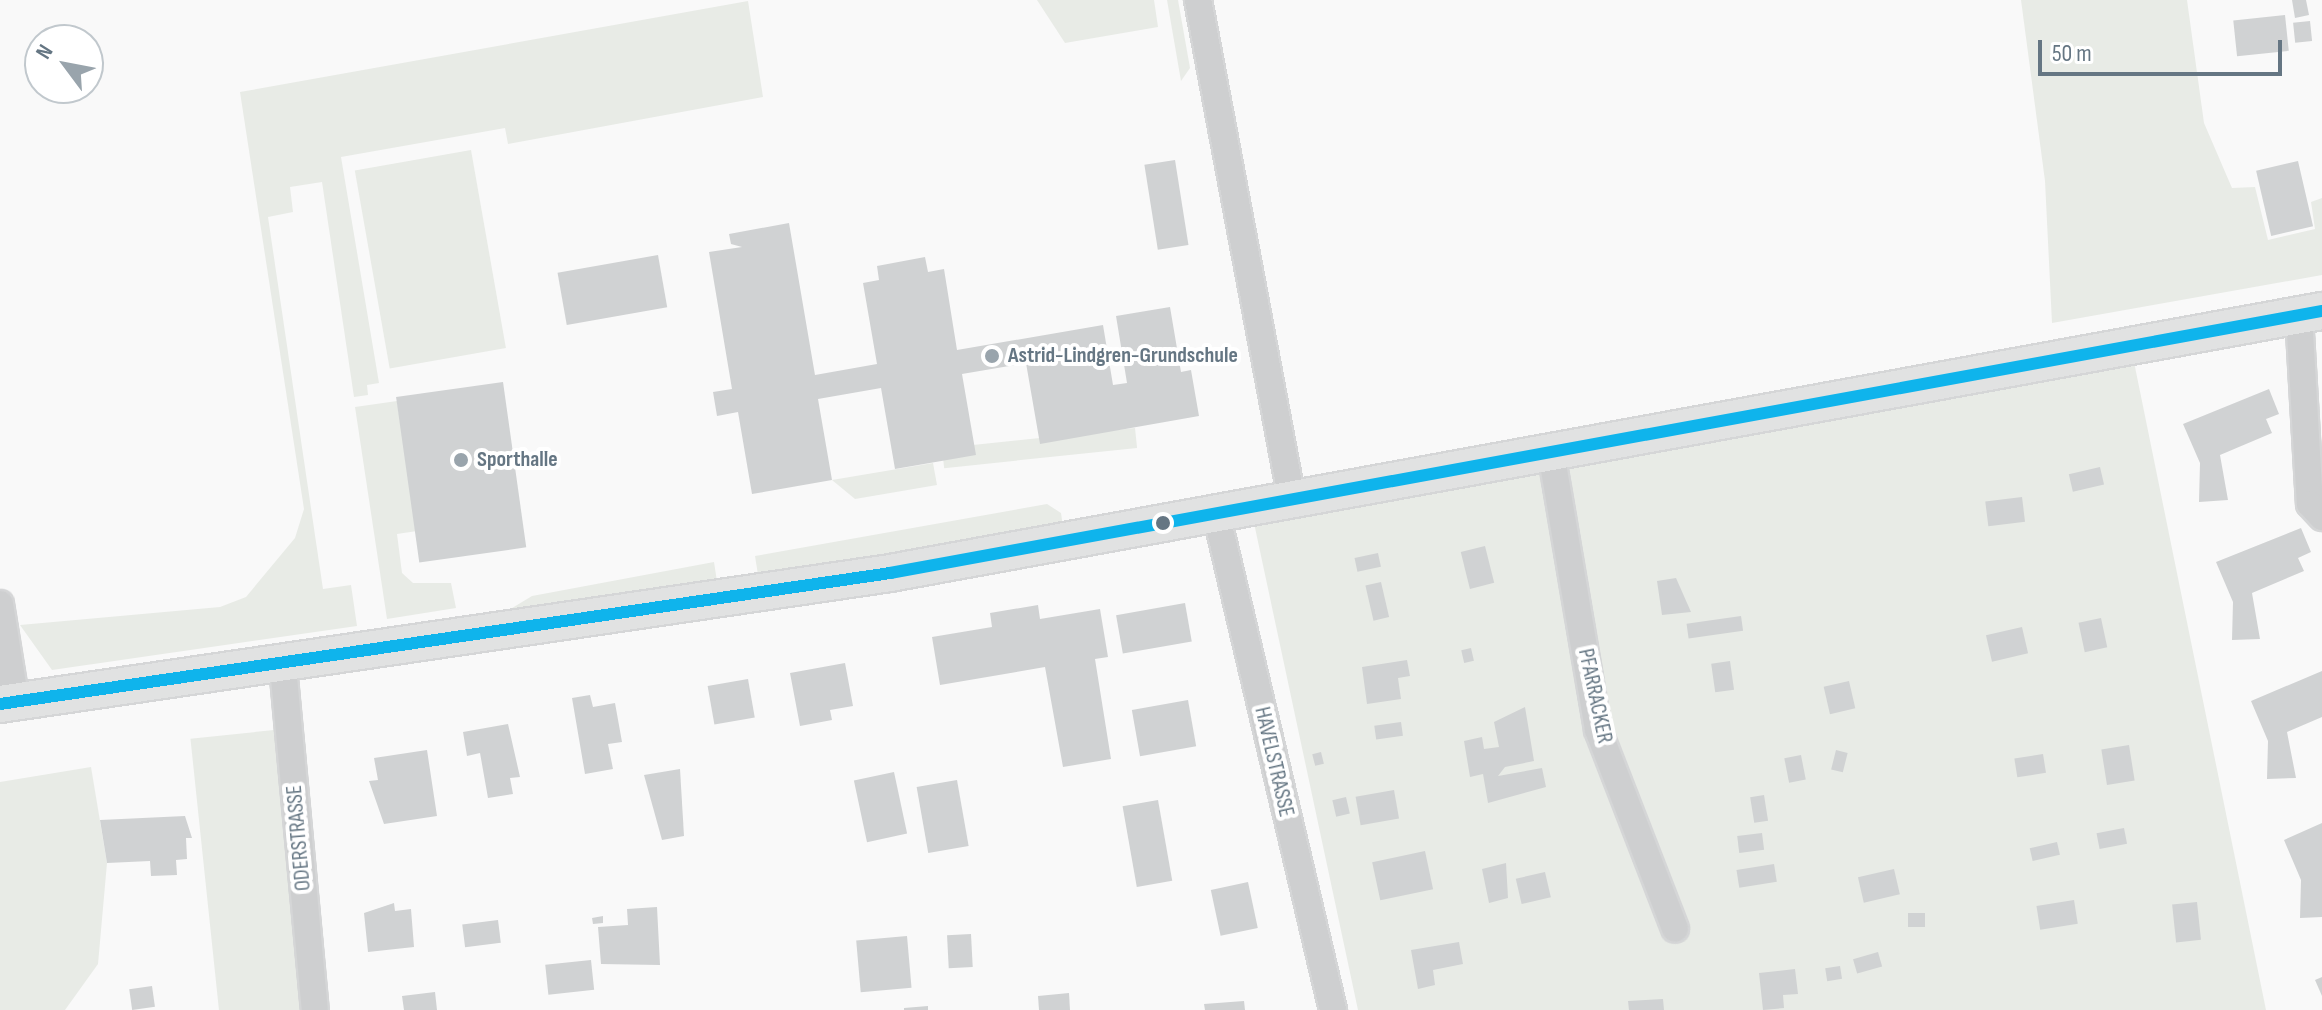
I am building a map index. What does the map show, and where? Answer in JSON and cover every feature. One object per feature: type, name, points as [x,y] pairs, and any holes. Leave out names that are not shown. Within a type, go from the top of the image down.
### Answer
[{"type":"street","points":[[1198,0],[1292,500]]},
{"type":"street","points":[[0,604],[8,703],[283,667],[890,573],[2311,313],[2310,504],[2322,517]]},
{"type":"street","name":"PFARRACKER","points":[[1551,452],[1598,730],[1675,929]]},
{"type":"street","name":"HAVELSTRASSE","points":[[1216,513],[1333,1010]]},
{"type":"street","name":"ODERSTRASSE","points":[[283,667],[315,1010]]},
{"type":"shaded area","points":[[1037,0],[1154,0],[1158,27],[1065,43]]},
{"type":"shaded area","points":[[1167,0],[1178,0],[1190,68],[1181,81]]},
{"type":"shaded area","points":[[2021,0],[2187,0],[2204,123],[2232,188],[2255,187],[2268,240],[2315,229],[2311,202],[2322,198],[2322,275],[2052,323],[2045,181]]},
{"type":"shaded area","points":[[748,1],[763,97],[508,144],[505,128],[341,157],[379,383],[367,385],[368,395],[354,397],[322,182],[290,187],[293,212],[268,217],[323,589],[351,585],[357,626],[52,670],[20,625],[220,607],[246,597],[295,538],[304,509],[240,92]]},
{"type":"shaded area","points":[[471,150],[506,348],[390,368],[355,170]]},
{"type":"shaded area","points":[[2134,362],[2266,1010],[1358,1010],[1254,523]]},
{"type":"shaded area","points":[[397,401],[417,531],[397,534],[402,573],[413,583],[451,583],[456,608],[387,619],[355,407]]},
{"type":"shaded area","points":[[1135,428],[1137,448],[944,468],[942,448]]},
{"type":"shaded area","points":[[933,463],[937,485],[855,499],[832,480]]},
{"type":"shaded area","points":[[1047,504],[1061,513],[1063,527],[759,581],[755,556]]},
{"type":"shaded area","points":[[714,562],[718,588],[494,619],[532,596]]},
{"type":"shaded area","points":[[274,730],[303,1009],[219,1010],[190,739]]},
{"type":"shaded area","points":[[91,767],[107,863],[98,964],[65,1010],[0,1010],[0,782]]},
{"type":"building","points":[[2292,0],[2306,0],[2309,15],[2295,18]]},
{"type":"building","points":[[2285,15],[2289,51],[2237,56],[2233,20]]},
{"type":"building","points":[[2310,21],[2312,41],[2295,43],[2293,23]]},
{"type":"building","points":[[1175,160],[1188,245],[1158,250],[1144,165]]},
{"type":"building","points":[[2298,161],[2313,226],[2271,236],[2256,171]]},
{"type":"building","name":"Astrid-Lindgren-Grundschule","points":[[789,223],[815,375],[877,364],[863,283],[879,280],[877,266],[925,257],[928,272],[944,269],[957,350],[1103,325],[1113,385],[1127,383],[1116,316],[1170,307],[1181,372],[1191,370],[1199,416],[1040,444],[1026,363],[962,374],[976,455],[895,469],[881,388],[818,399],[832,480],[752,494],[738,412],[717,416],[713,392],[732,389],[709,252],[742,247],[731,244],[729,234]]},
{"type":"building","points":[[658,255],[667,307],[567,325],[558,273]]},
{"type":"building","name":"Sporthalle","points":[[503,382],[526,547],[419,562],[396,397]]},
{"type":"building","points":[[2269,389],[2279,414],[2266,419],[2272,433],[2220,455],[2228,500],[2199,502],[2200,463],[2183,424]]},
{"type":"building","points":[[2100,467],[2104,485],[2073,492],[2069,474]]},
{"type":"building","points":[[2022,497],[2025,522],[1988,526],[1985,502]]},
{"type":"building","points":[[2301,528],[2311,552],[2298,558],[2304,571],[2252,593],[2260,639],[2232,640],[2233,602],[2216,562]]},
{"type":"building","points":[[1485,546],[1494,583],[1470,589],[1461,552]]},
{"type":"building","points":[[1378,553],[1381,567],[1357,572],[1355,558]]},
{"type":"building","points":[[1676,578],[1691,612],[1662,615],[1657,581]]},
{"type":"building","points":[[1381,582],[1389,617],[1374,621],[1365,586]]},
{"type":"building","points":[[1185,603],[1192,641],[1123,654],[1116,615]]},
{"type":"building","points":[[1038,605],[1040,619],[1100,609],[1108,657],[1095,659],[1111,759],[1063,767],[1045,667],[940,685],[932,637],[992,627],[990,613]]},
{"type":"building","points":[[1741,616],[1743,631],[1689,639],[1687,624]]},
{"type":"building","points":[[2101,618],[2107,647],[2085,652],[2079,623]]},
{"type":"building","points":[[2022,627],[2028,653],[1992,662],[1986,635]]},
{"type":"building","points":[[1471,648],[1474,661],[1464,663],[1461,650]]},
{"type":"building","points":[[1407,660],[1410,676],[1398,678],[1401,699],[1367,704],[1362,667]]},
{"type":"building","points":[[1730,661],[1734,690],[1715,692],[1711,664]]},
{"type":"building","points":[[845,663],[853,706],[830,710],[832,720],[800,726],[790,673]]},
{"type":"building","points":[[2322,671],[2322,717],[2287,732],[2296,778],[2267,779],[2268,741],[2251,701]]},
{"type":"building","points":[[748,679],[755,717],[714,725],[708,686]]},
{"type":"building","points":[[1849,681],[1855,708],[1830,714],[1824,687]]},
{"type":"building","points":[[590,695],[593,707],[615,703],[622,742],[608,744],[613,769],[585,774],[572,698]]},
{"type":"building","points":[[1188,700],[1196,746],[1140,756],[1132,710]]},
{"type":"building","points":[[1525,707],[1534,761],[1505,767],[1498,776],[1542,768],[1546,787],[1488,803],[1483,774],[1470,777],[1464,741],[1482,737],[1484,749],[1499,747],[1494,722]]},
{"type":"building","points":[[1401,722],[1403,736],[1376,740],[1374,726]]},
{"type":"building","points":[[508,724],[520,777],[510,778],[513,794],[488,798],[480,753],[467,756],[463,732]]},
{"type":"building","points":[[2129,745],[2135,781],[2107,785],[2101,749]]},
{"type":"building","points":[[427,750],[437,816],[384,824],[369,781],[378,780],[374,758]]},
{"type":"building","points":[[1836,750],[1848,753],[1843,772],[1831,769]]},
{"type":"building","points":[[1321,752],[1324,764],[1315,766],[1312,754]]},
{"type":"building","points":[[2043,754],[2046,773],[2017,777],[2014,759]]},
{"type":"building","points":[[1801,755],[1806,780],[1789,783],[1784,758]]},
{"type":"building","points":[[680,769],[684,836],[662,840],[644,775]]},
{"type":"building","points":[[894,772],[907,834],[867,842],[854,781]]},
{"type":"building","points":[[957,780],[969,846],[928,853],[917,787]]},
{"type":"building","points":[[1394,790],[1399,819],[1361,825],[1356,797]]},
{"type":"building","points":[[1764,795],[1768,821],[1754,823],[1750,797]]},
{"type":"building","points":[[1346,797],[1350,814],[1336,817],[1332,800]]},
{"type":"building","points":[[1158,800],[1172,881],[1137,887],[1123,806]]},
{"type":"building","points":[[185,816],[192,838],[186,838],[187,859],[176,860],[177,875],[151,876],[150,861],[107,863],[100,820]]},
{"type":"building","points":[[2322,823],[2322,917],[2300,918],[2301,880],[2284,840]]},
{"type":"building","points":[[2124,828],[2127,844],[2100,849],[2097,833]]},
{"type":"building","points":[[1762,833],[1764,850],[1739,853],[1737,836]]},
{"type":"building","points":[[2057,842],[2060,855],[2033,861],[2030,848]]},
{"type":"building","points":[[1425,851],[1433,889],[1380,900],[1372,862]]},
{"type":"building","points":[[1506,863],[1508,898],[1489,903],[1482,869]]},
{"type":"building","points":[[1774,864],[1777,882],[1739,888],[1736,870]]},
{"type":"building","points":[[1894,869],[1900,894],[1864,903],[1858,877]]},
{"type":"building","points":[[1545,872],[1551,897],[1522,904],[1516,879]]},
{"type":"building","points":[[1248,882],[1258,928],[1221,936],[1211,890]]},
{"type":"building","points":[[2074,900],[2078,924],[2040,930],[2036,906]]},
{"type":"building","points":[[2197,902],[2201,940],[2176,942],[2172,905]]},
{"type":"building","points":[[394,903],[395,911],[411,909],[414,947],[368,952],[364,913]]},
{"type":"building","points":[[657,907],[660,965],[601,964],[598,927],[628,925],[627,909]]},
{"type":"building","points":[[1908,913],[1925,913],[1925,927],[1908,927]]},
{"type":"building","points":[[603,916],[603,923],[593,924],[592,918]]},
{"type":"building","points":[[498,920],[501,943],[465,947],[462,924]]},
{"type":"building","points":[[971,934],[973,967],[949,968],[947,935]]},
{"type":"building","points":[[907,936],[912,988],[861,992],[856,940]]},
{"type":"building","points":[[1459,942],[1463,964],[1433,970],[1435,985],[1418,989],[1411,950]]},
{"type":"building","points":[[1878,952],[1882,966],[1857,974],[1853,959]]},
{"type":"building","points":[[591,960],[594,990],[548,995],[545,965]]},
{"type":"building","points":[[1840,966],[1842,979],[1827,981],[1825,968]]},
{"type":"building","points":[[1795,969],[1798,994],[1783,995],[1784,1008],[1763,1010],[1759,973]]},
{"type":"building","points":[[2322,977],[2322,996],[2315,980]]},
{"type":"building","points":[[152,986],[155,1007],[132,1010],[129,989]]},
{"type":"building","points":[[435,992],[437,1010],[404,1010],[402,996]]},
{"type":"building","points":[[1069,993],[1070,1010],[1039,1010],[1038,996]]},
{"type":"building","points":[[1663,999],[1664,1010],[1629,1010],[1628,1001]]},
{"type":"building","points":[[1244,1001],[1245,1010],[1205,1010],[1204,1004]]},
{"type":"building","points":[[928,1006],[928,1010],[904,1010],[904,1008]]},
{"type":"transit line","points":[[0,704],[890,573],[2322,311]]},
{"type":"place","name":"Astrid-Lindgren-Grundschule","points":[[992,356]]},
{"type":"place","name":"Sporthalle","points":[[461,460]]}]
